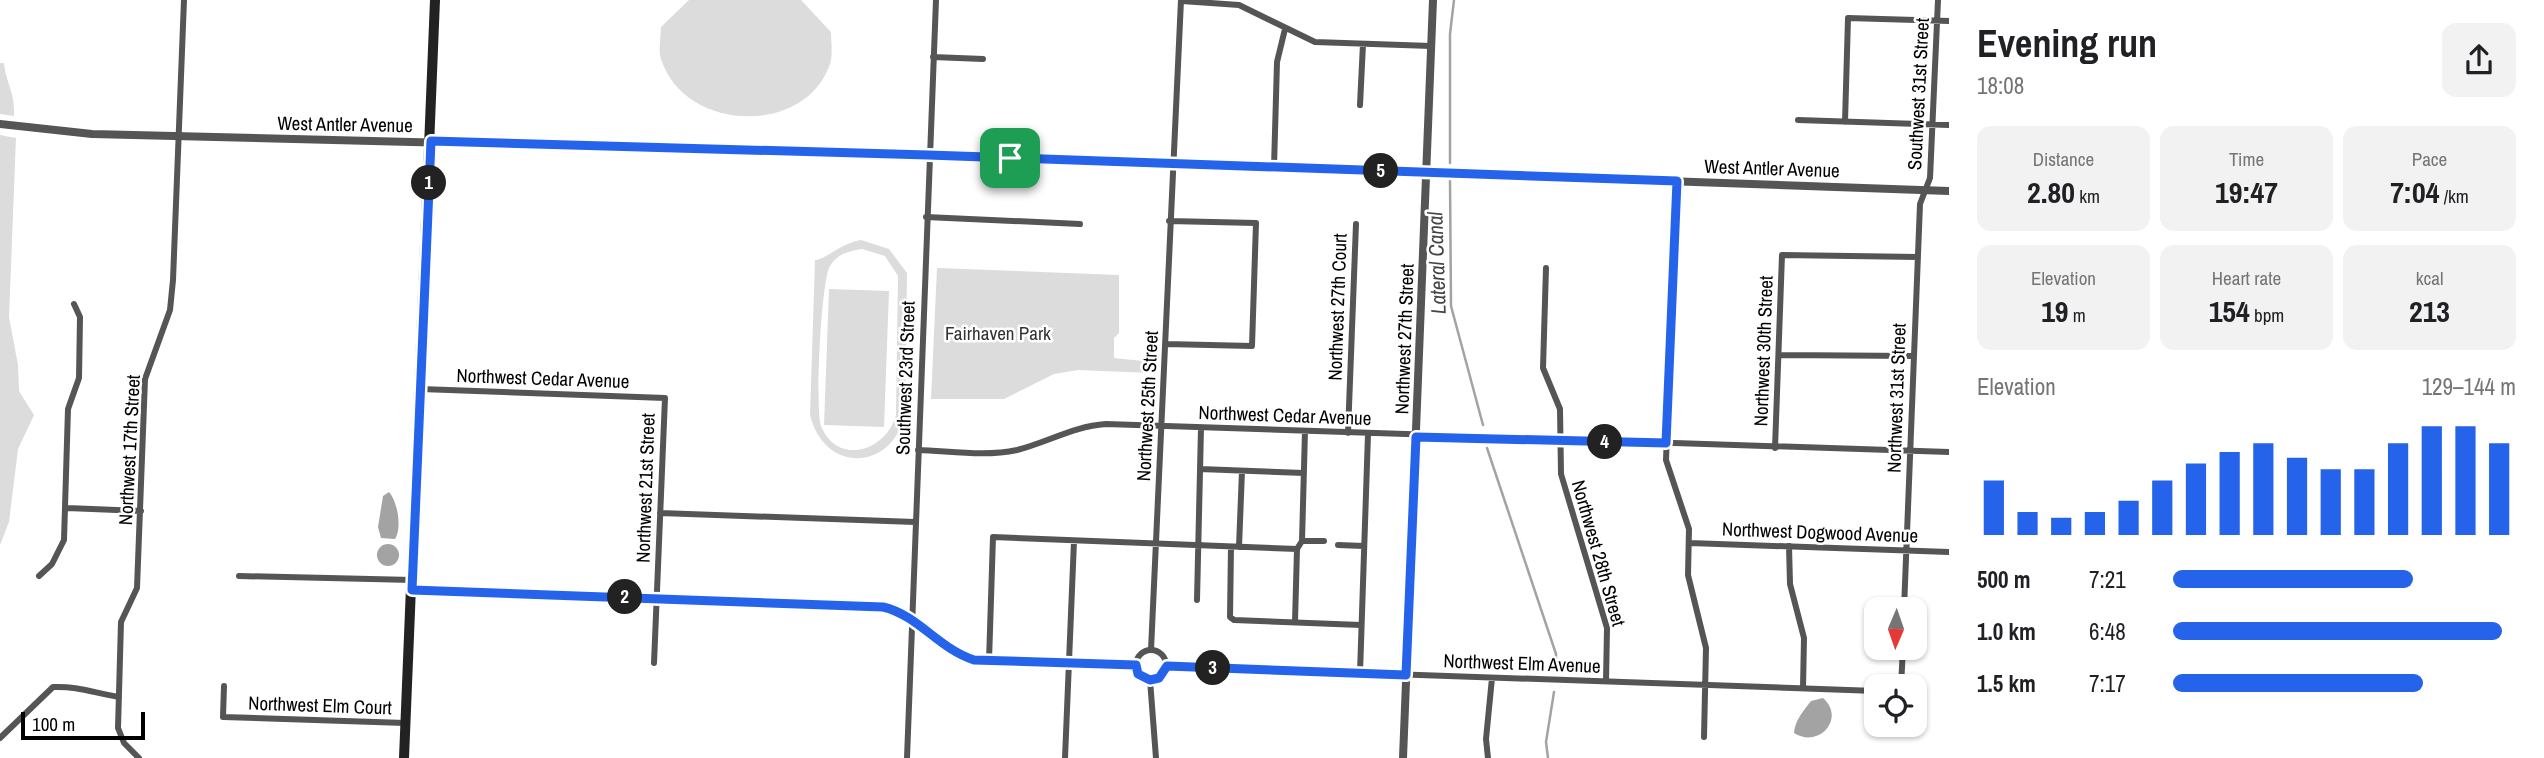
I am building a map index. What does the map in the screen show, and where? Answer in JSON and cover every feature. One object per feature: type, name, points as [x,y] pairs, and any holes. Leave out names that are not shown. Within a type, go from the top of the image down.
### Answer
[{"type":"main road","points":[[404,758],[435,0]]},
{"type":"street","name":"Northwest 17th Street","points":[[139,758],[124,743],[118,728],[121,622],[138,588],[145,379],[172,300],[184,0]]},
{"type":"street","name":"Southwest 23rd Street","points":[[907,758],[936,0]]},
{"type":"street","name":"Northwest 27th Street","points":[[1403,758],[1433,0]]},
{"type":"street","name":"Southwest 31st Street","points":[[1927,190],[1933,125],[1938,0]]},
{"type":"street","points":[[1182,1],[1239,5],[1315,42],[1431,46]]},
{"type":"street","name":"Northwest 25th Street","points":[[1151,650],[1166,344],[1169,221],[1182,1]]},
{"type":"street","points":[[1845,122],[1848,18],[1949,21]]},
{"type":"street","points":[[1274,167],[1277,62],[1286,29]]},
{"type":"street","points":[[1360,105],[1363,44]]},
{"type":"street","points":[[933,57],[983,59]]},
{"type":"street","points":[[1798,120],[1949,125]]},
{"type":"street","name":"West Antler Avenue","points":[[0,124],[92,134],[928,155],[1949,191]]},
{"type":"street","points":[[1677,181],[1666,443],[1670,477],[1689,529],[1688,575],[1706,648],[1704,737]]},
{"type":"street","name":"Northwest 31st Street","points":[[1904,597],[1920,204],[1927,190]]},
{"type":"street","points":[[926,217],[1080,224]]},
{"type":"street","points":[[1166,344],[1252,346],[1256,223],[1169,221]]},
{"type":"street","name":"Northwest 27th Court","points":[[1348,433],[1356,224]]},
{"type":"street","name":"Northwest 30th Street","points":[[1775,448],[1782,255],[1918,257]]},
{"type":"street","name":"Northwest 28th Street","points":[[1546,268],[1543,368],[1560,408],[1561,474],[1607,628],[1606,681]]},
{"type":"street","points":[[39,576],[52,564],[64,540],[68,409],[79,378],[80,317],[74,304]]},
{"type":"street","points":[[1780,355],[1914,356]]},
{"type":"street","name":"Northwest Cedar Avenue","points":[[421,389],[665,398]]},
{"type":"street","name":"Northwest 21st Street","points":[[654,663],[665,398]]},
{"type":"street","name":"Northwest Cedar Avenue","points":[[918,450],[994,453],[1017,450],[1088,425],[1949,452]]},
{"type":"street","points":[[1197,600],[1201,428]]},
{"type":"street","points":[[1295,622],[1297,549],[1302,541],[1305,432]]},
{"type":"street","points":[[1360,673],[1368,434]]},
{"type":"street","points":[[1200,469],[1304,472]]},
{"type":"street","points":[[1242,471],[1230,617],[1234,620],[1361,625]]},
{"type":"street","points":[[67,508],[141,511]]},
{"type":"street","points":[[660,513],[915,522]]},
{"type":"street","points":[[989,661],[993,537],[1297,549]]},
{"type":"street","points":[[1065,758],[1074,541]]},
{"type":"street","points":[[1302,541],[1324,541]]},
{"type":"street","name":"Northwest Dogwood Avenue","points":[[1690,543],[1949,552]]},
{"type":"street","points":[[1338,545],[1364,546]]},
{"type":"street","points":[[1788,546],[1790,583],[1804,638],[1803,688]]},
{"type":"street","points":[[239,576],[883,607],[911,619],[960,656],[989,661],[1136,665]]},
{"type":"street","points":[[1151,650],[1161,653],[1167,666],[1159,678],[1150,680],[1138,674],[1136,665],[1139,656],[1151,650]]},
{"type":"street","name":"Northwest Elm Avenue","points":[[1167,666],[1864,691]]},
{"type":"street","points":[[1488,758],[1486,739],[1492,678]]},
{"type":"street","points":[[1150,680],[1156,758]]},
{"type":"street","points":[[0,738],[53,687],[79,686],[96,693],[119,696]]},
{"type":"street","name":"Northwest Elm Court","points":[[224,686],[223,717],[405,723]]},
{"type":"green space","points":[[689,0],[801,0],[831,32],[830,64],[817,88],[796,104],[772,114],[745,116],[718,112],[694,101],[674,83],[661,59],[660,51],[661,27]]},
{"type":"green space","points":[[0,63],[4,63],[14,116],[0,114]]},
{"type":"green space","points":[[0,135],[16,138],[9,317],[18,365],[19,391],[34,415],[18,449],[9,522],[0,545]]},
{"type":"green space","points":[[861,240],[889,249],[907,273],[905,416],[897,435],[885,448],[872,456],[857,458],[842,455],[828,447],[817,434],[810,415],[815,260]],"holes":[[[862,249],[885,256],[898,276],[896,415],[891,428],[882,438],[872,445],[849,450],[828,439],[819,415],[820,345],[827,276],[833,262],[848,252]]]},
{"type":"green space","name":"Fairhaven Park","points":[[937,268],[1119,275],[1119,333],[1114,338],[1114,358],[1153,362],[1152,373],[1078,370],[1054,374],[1004,399],[931,399]]},
{"type":"green space","points":[[829,289],[889,291],[884,427],[824,425]]},
{"type":"shaded area","points":[[389,492],[395,502],[398,516],[395,539],[381,538],[378,527],[383,496]]},
{"type":"shaded area","points":[[388,544],[396,547],[399,555],[396,563],[388,566],[380,563],[377,555],[380,547]]},
{"type":"shaded area","points":[[1823,698],[1832,714],[1826,729],[1812,737],[1794,733],[1798,720],[1811,701]]},
{"type":"waterway","name":"Lateral Canal","points":[[1450,163],[1450,34],[1454,0]]},
{"type":"waterway","name":"Lateral Canal","points":[[1450,179],[1451,306],[1483,425]]},
{"type":"waterway","name":"Lateral Canal","points":[[1487,448],[1556,654],[1556,667]]},
{"type":"waterway","name":"Lateral Canal","points":[[1548,758],[1546,742],[1554,692]]},
{"type":"route","points":[[431,141],[1010,158],[1677,181],[1666,443],[1416,437],[1406,675],[1167,666],[1163,675],[1150,680],[1138,674],[1136,665],[974,660],[949,649],[911,619],[883,607],[412,590],[431,141]]}]
